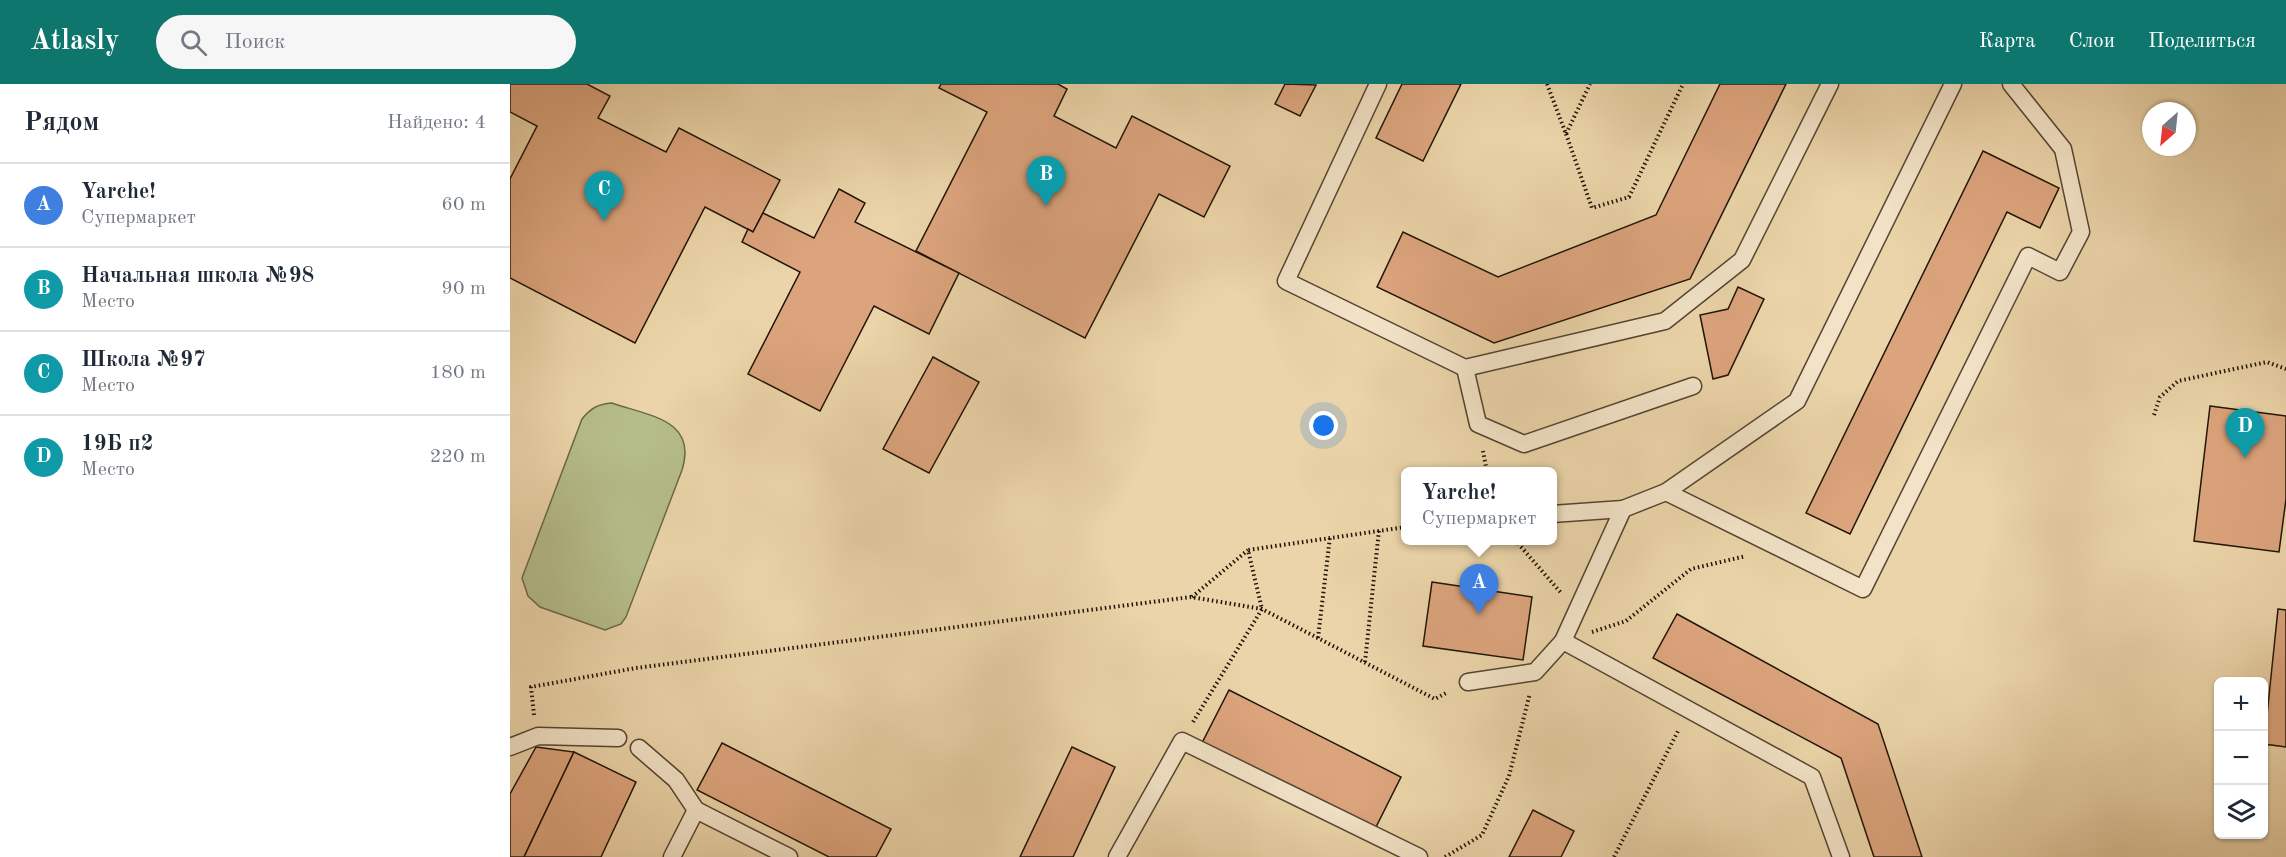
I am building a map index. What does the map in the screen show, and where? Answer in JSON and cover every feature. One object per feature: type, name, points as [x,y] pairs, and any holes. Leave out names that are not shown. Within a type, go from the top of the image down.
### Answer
[{"type":"lane","points":[[1378,84],[1286,281],[1465,368],[1665,321],[1742,260],[1830,84]]},
{"type":"lane","points":[[1557,514],[1623,509],[1666,492],[1797,401],[1953,84]]},
{"type":"lane","points":[[1666,492],[1863,589],[2028,256],[2060,273],[2080,232],[2063,149],[2011,84]]},
{"type":"lane","points":[[1465,368],[1478,424],[1524,444],[1693,386]]},
{"type":"lane","points":[[1468,682],[1535,672],[1563,641],[1623,509]]},
{"type":"lane","points":[[1563,641],[1812,777],[1841,857]]},
{"type":"lane","points":[[510,747],[538,736],[618,738]]},
{"type":"lane","points":[[1117,857],[1182,741],[1419,857]]},
{"type":"lane","points":[[639,748],[676,780],[696,810],[789,857]]},
{"type":"lane","points":[[672,857],[696,810]]},
{"type":"path","points":[[1548,84],[1592,208],[1629,197],[1683,84]]},
{"type":"path","points":[[1566,134],[1590,84]]},
{"type":"path","points":[[2154,415],[2160,397],[2178,381],[2267,362],[2286,369]]},
{"type":"path","points":[[1191,597],[1248,550],[1401,527]]},
{"type":"path","points":[[1365,662],[1379,530]]},
{"type":"path","points":[[1318,638],[1330,537]]},
{"type":"path","points":[[1519,545],[1576,612]]},
{"type":"path","points":[[1563,641],[1626,621],[1691,569],[1779,548]]},
{"type":"path","points":[[1182,741],[1262,609],[1248,550]]},
{"type":"path","points":[[535,723],[531,687],[636,668],[1191,597],[1262,609],[1435,699],[1468,682]]},
{"type":"path","points":[[1445,857],[1482,835],[1518,752],[1535,672]]},
{"type":"path","points":[[1614,857],[1688,709]]},
{"type":"green space","points":[[612,403],[666,422],[683,440],[685,453],[682,470],[626,617],[621,624],[605,630],[540,607],[528,596],[522,578],[582,419],[595,407]]},
{"type":"building","points":[[510,84],[587,84],[610,96],[598,118],[666,152],[679,128],[780,180],[753,232],[705,207],[635,343],[510,278],[510,179],[537,126],[510,112]]},
{"type":"building","points":[[941,84],[1058,84],[1067,89],[1054,116],[1116,148],[1132,116],[1230,166],[1204,217],[1159,194],[1085,338],[916,251],[987,112],[939,88]]},
{"type":"building","points":[[1285,84],[1316,85],[1300,116],[1275,104]]},
{"type":"building","points":[[1402,84],[1461,84],[1423,161],[1376,138]]},
{"type":"building","points":[[1720,84],[1786,84],[1690,279],[1494,343],[1377,287],[1403,232],[1498,277],[1656,215]]},
{"type":"building","points":[[1983,151],[2059,188],[2040,228],[2007,212],[1850,534],[1806,513]]},
{"type":"building","points":[[839,189],[865,203],[855,222],[959,273],[929,334],[874,306],[820,411],[748,374],[800,272],[742,242],[748,229],[753,232],[763,213],[814,238]]},
{"type":"building","points":[[1738,287],[1764,299],[1728,375],[1713,379],[1700,315],[1728,309]]},
{"type":"building","points":[[933,357],[979,382],[929,473],[883,449]]},
{"type":"building","points":[[2210,406],[2286,416],[2286,499],[2279,552],[2194,541]]},
{"type":"building","points":[[1432,582],[1532,597],[1523,660],[1423,646]]},
{"type":"building","points":[[2278,609],[2286,610],[2286,747],[2268,745],[2268,705]]},
{"type":"building","points":[[1677,614],[1878,724],[1922,857],[1874,857],[1841,758],[1653,658]]},
{"type":"building","points":[[1229,690],[1401,777],[1374,831],[1202,743]]},
{"type":"building","points":[[722,743],[891,829],[876,857],[829,857],[697,790]]},
{"type":"building","points":[[536,747],[574,752],[524,857],[510,857],[510,794]]},
{"type":"building","points":[[1072,747],[1115,767],[1073,857],[1020,857]]},
{"type":"building","points":[[574,752],[636,782],[601,857],[524,857]]},
{"type":"building","points":[[1533,810],[1574,831],[1561,857],[1509,857]]},
{"type":"place","name":"Начальная школа №98","points":[[1046,206]]},
{"type":"place","name":"Школа №97","points":[[604,221]]},
{"type":"place","name":"19Б п2","points":[[2245,458]]},
{"type":"place","name":"Yarche!","points":[[1479,614]]}]
